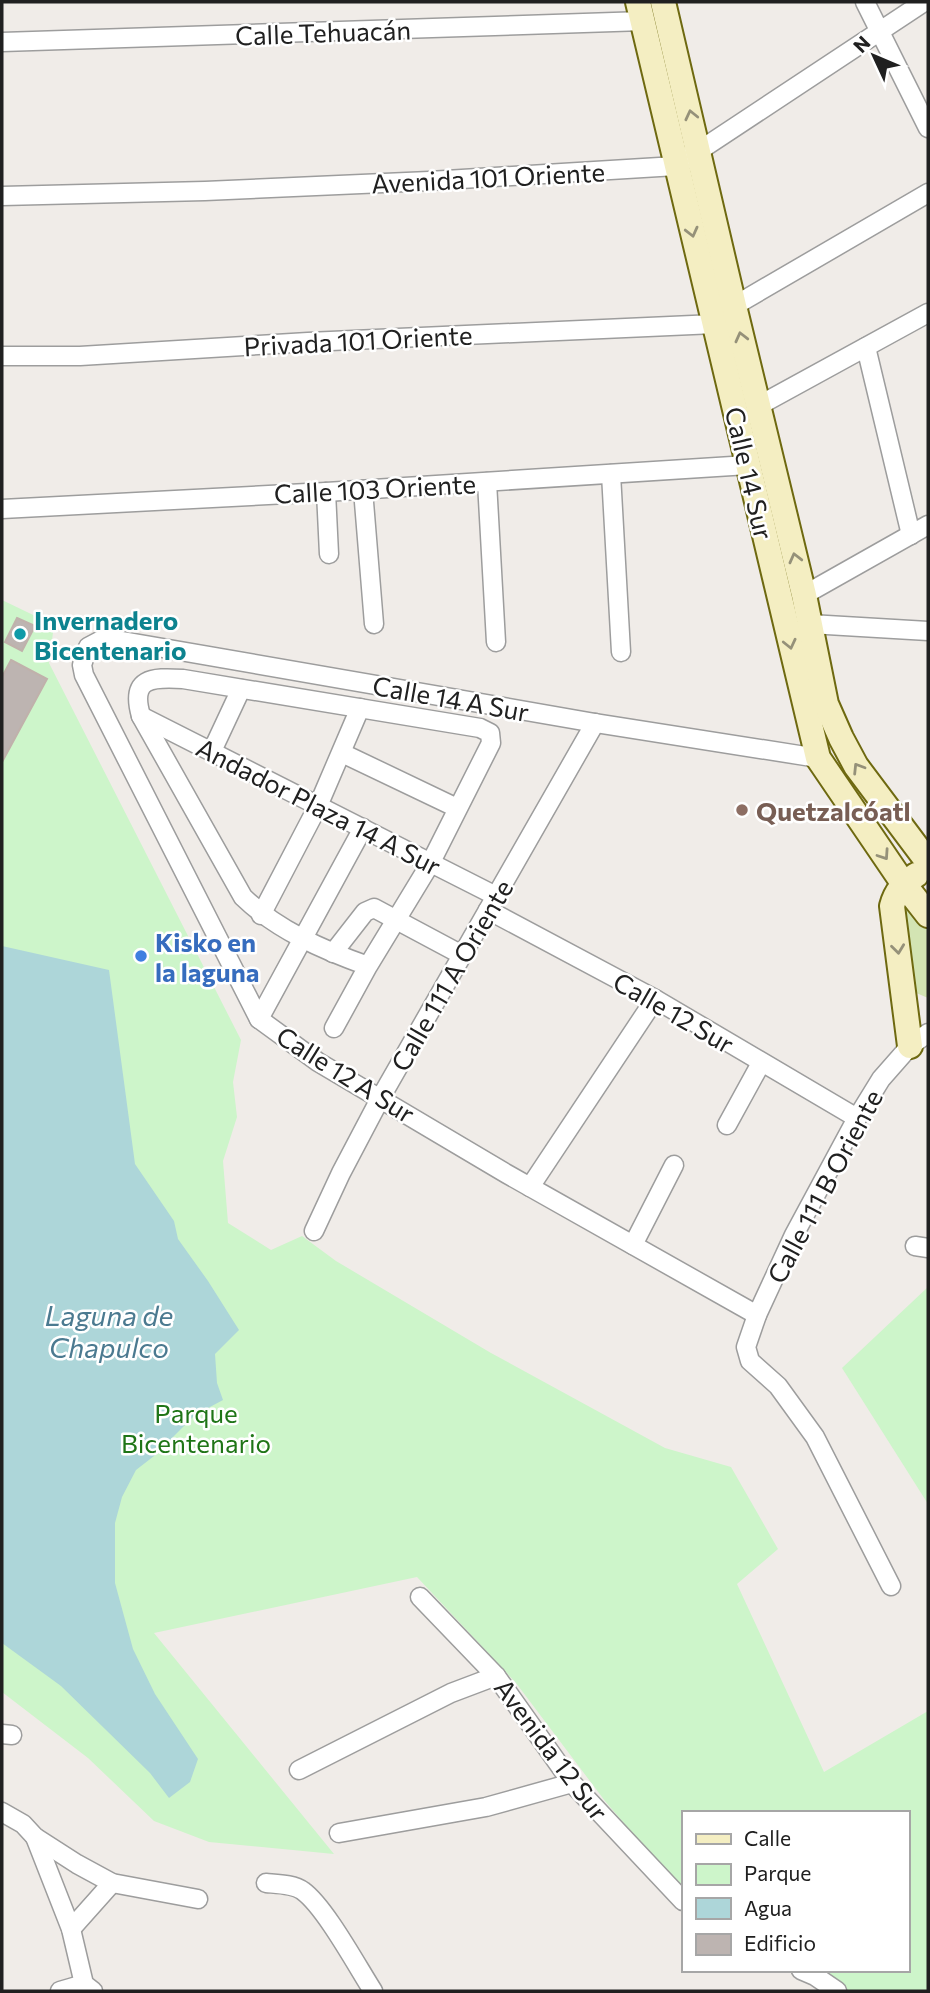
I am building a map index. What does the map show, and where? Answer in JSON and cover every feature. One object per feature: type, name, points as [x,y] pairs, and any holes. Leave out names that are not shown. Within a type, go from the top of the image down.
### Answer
[{"type":"main road","name":"Calle 14 Sur","points":[[663,2],[804,595],[826,704],[841,738],[876,794],[928,864]]},
{"type":"main road","name":"Calle 14 Sur","points":[[641,11],[818,758],[903,884],[928,915]]},
{"type":"main road","points":[[923,1037],[892,906],[903,884],[928,864]]},
{"type":"street","points":[[865,2],[928,128]]},
{"type":"street","name":"Avenida 101 Oriente","points":[[2,196],[205,191],[676,166],[924,2]]},
{"type":"street","name":"Calle Tehuacán","points":[[2,42],[641,11]]},
{"type":"street","points":[[734,306],[928,194]]},
{"type":"street","points":[[758,406],[928,313]]},
{"type":"street","name":"Privada 101 Oriente","points":[[2,356],[80,356],[308,342],[715,324]]},
{"type":"street","points":[[866,347],[911,535]]},
{"type":"street","name":"Calle 103 Oriente","points":[[2,509],[748,466]]},
{"type":"street","points":[[611,474],[621,652]]},
{"type":"street","points":[[487,482],[496,642]]},
{"type":"street","points":[[363,489],[374,624]]},
{"type":"street","points":[[326,492],[329,554]]},
{"type":"street","points":[[804,595],[928,525]]},
{"type":"street","points":[[810,624],[928,631]]},
{"type":"street","name":"Calle 14 A Sur","points":[[88,647],[105,638],[122,640],[594,723],[818,758]]},
{"type":"street","name":"Calle 12 A Sur","points":[[88,647],[82,664],[84,675],[259,1019],[318,1062],[530,1187],[757,1315]]},
{"type":"street","points":[[334,1028],[430,864],[491,743],[490,733],[480,729],[183,679],[151,679],[143,684],[137,701],[141,716],[239,892],[261,915],[333,953],[368,966]]},
{"type":"street","points":[[212,751],[241,689]]},
{"type":"street","points":[[261,915],[318,806],[360,708]]},
{"type":"street","name":"Andador Plaza 14 A Sur","points":[[141,716],[363,828],[430,864],[492,903]]},
{"type":"street","name":"Calle 111 A Oriente","points":[[314,1231],[381,1097],[594,723]]},
{"type":"street","points":[[342,752],[457,808]]},
{"type":"street","points":[[259,1019],[363,828]]},
{"type":"street","name":"Calle 12 Sur","points":[[492,903],[857,1118]]},
{"type":"street","points":[[333,953],[365,912],[376,908],[462,956]]},
{"type":"street","points":[[530,1187],[654,999]]},
{"type":"street","name":"Calle 111 B Oriente","points":[[891,1586],[815,1437],[778,1386],[750,1361],[746,1347],[757,1315],[794,1235],[857,1118],[881,1079],[923,1037]]},
{"type":"street","points":[[727,1125],[761,1063]]},
{"type":"street","points":[[633,1245],[674,1165]]},
{"type":"street","name":"Avenida 12 Sur","points":[[420,1597],[496,1676],[572,1783],[682,1900]]},
{"type":"street","points":[[299,1770],[451,1693],[496,1676]]},
{"type":"street","points":[[339,1833],[486,1807],[572,1783]]},
{"type":"street","points":[[2,1812],[23,1824],[35,1837],[77,1864],[113,1883],[198,1899]]},
{"type":"street","points":[[35,1837],[71,1929],[89,1988],[60,1991]]},
{"type":"street","points":[[71,1929],[113,1883]]},
{"type":"street","points":[[266,1883],[302,1890],[317,1905],[373,1991]]},
{"type":"street","points":[[806,1972],[837,1991]]},
{"type":"green space","name":"Parque Bicentenario","points":[[2,600],[54,625],[49,663],[241,1040],[233,1082],[237,1117],[223,1161],[228,1223],[271,1250],[302,1236],[336,1261],[491,1353],[665,1448],[731,1467],[778,1549],[737,1584],[824,1772],[928,1711],[928,1991],[841,1991],[809,1972],[909,1972],[909,1811],[682,1811],[682,1892],[605,1801],[516,1683],[417,1577],[154,1633],[334,1854],[209,1842],[154,1821],[88,1758],[2,1692]]},
{"type":"green space","points":[[901,896],[928,931],[928,998],[914,992]]},
{"type":"green space","points":[[928,1287],[928,1504],[842,1368]]},
{"type":"water","name":"Laguna de Chapulco","points":[[2,946],[109,970],[135,1164],[174,1221],[178,1239],[239,1330],[215,1354],[217,1383],[223,1400],[195,1415],[136,1470],[122,1497],[115,1523],[115,1583],[133,1649],[155,1694],[198,1759],[190,1782],[169,1798],[150,1773],[61,1686],[2,1643]]},
{"type":"building","name":"Invernadero Bicentenario","points":[[17,618],[35,626],[22,651],[5,642]]},
{"type":"building","points":[[11,660],[47,679],[2,762],[2,677]]},
{"type":"place","name":"Invernadero Bicentenario","points":[[20,634]]},
{"type":"place","name":"Quetzalcóatl","points":[[742,810]]},
{"type":"place","name":"Kisko en la laguna","points":[[141,956]]}]
